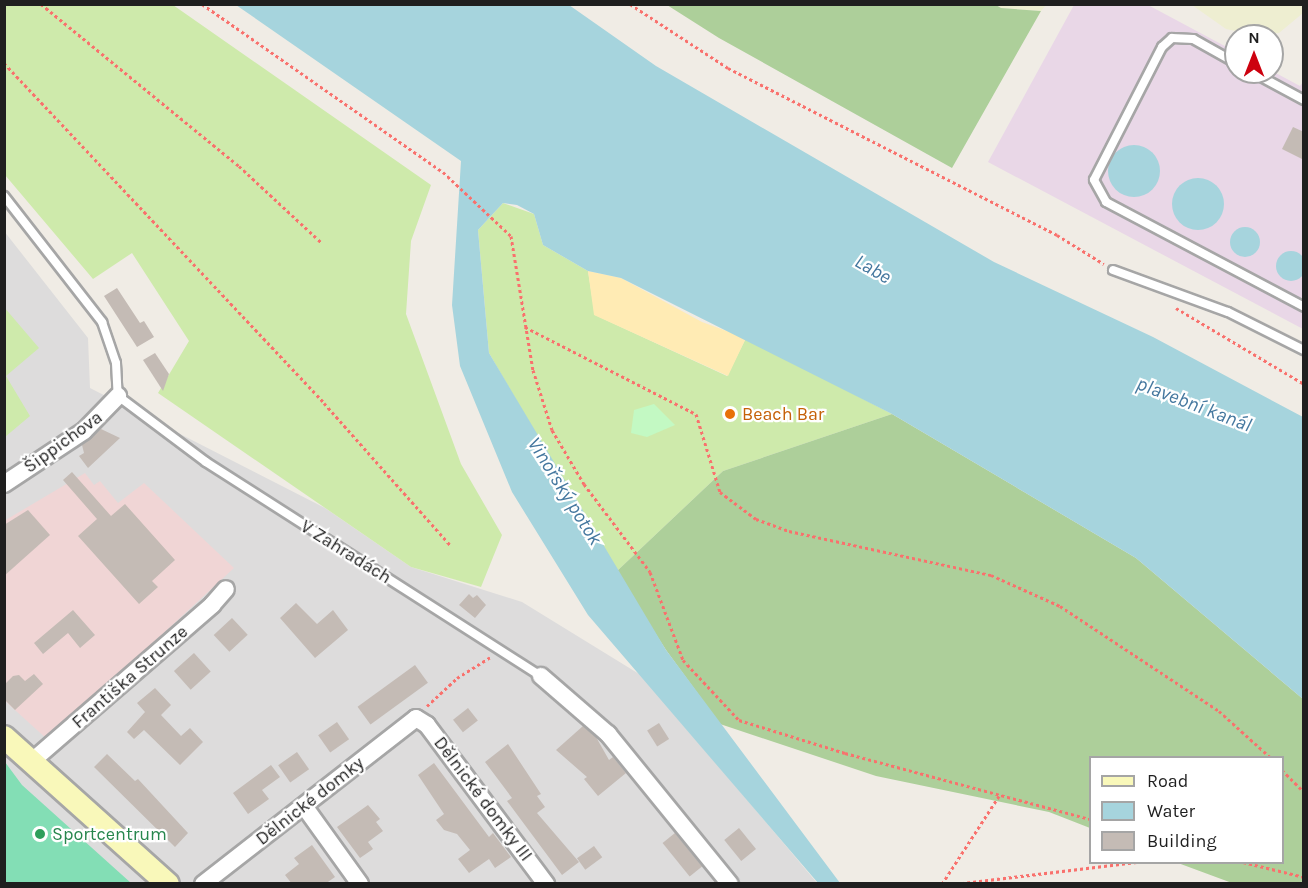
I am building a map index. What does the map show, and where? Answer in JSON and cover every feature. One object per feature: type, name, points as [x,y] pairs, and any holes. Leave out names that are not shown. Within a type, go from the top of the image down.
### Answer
[{"type":"street","name":"Šippichova","points":[[4,484],[84,430],[118,396]]},
{"type":"street","name":"Františka Strunze","points":[[31,762],[212,605],[225,589]]},
{"type":"street","name":"V Zahradách","points":[[541,676],[608,734],[730,884]]},
{"type":"street","name":"Dělnické domky","points":[[203,884],[417,718]]},
{"type":"street","name":"Dělnické domky III","points":[[417,718],[427,725],[546,884]]},
{"type":"street","points":[[4,737],[168,884]]},
{"type":"street","points":[[304,806],[360,884]]},
{"type":"lane","points":[[1224,56],[1193,39],[1172,38],[1162,47],[1094,180],[1106,202],[1304,307]]},
{"type":"lane","points":[[1274,84],[1304,100]]},
{"type":"lane","points":[[4,196],[102,322],[116,363],[118,396]]},
{"type":"lane","points":[[1113,270],[1228,312],[1304,350]]},
{"type":"lane","name":"V Zahradách","points":[[118,396],[206,462],[541,676]]},
{"type":"path","points":[[41,4],[240,165],[322,243]]},
{"type":"path","points":[[202,4],[443,172],[511,236],[525,327],[552,430],[584,484],[650,572],[683,660],[739,720],[999,796],[1089,819]]},
{"type":"path","points":[[630,4],[728,68],[1057,235],[1113,270]]},
{"type":"path","points":[[4,63],[324,403],[451,546]]},
{"type":"path","points":[[1173,306],[1304,384]]},
{"type":"path","points":[[525,327],[696,414],[720,492],[756,519],[789,531],[991,575],[1060,606],[1219,711],[1269,756]]},
{"type":"path","points":[[439,693],[502,650]]},
{"type":"path","points":[[1284,772],[1304,792]]},
{"type":"path","points":[[942,884],[999,796]]},
{"type":"path","points":[[955,884],[1120,864]]},
{"type":"path","points":[[1251,864],[1304,877]]},
{"type":"shaded area","points":[[1074,5],[1148,5],[1224,46],[1224,84],[1284,84],[1284,77],[1300,86],[1303,82],[1303,329],[988,162]]},
{"type":"shaded area","points":[[4,231],[88,338],[90,388],[325,508],[411,567],[522,602],[644,677],[817,883],[5,883]]},
{"type":"shaded area","points":[[85,473],[94,485],[100,481],[118,503],[144,483],[234,568],[48,740],[5,701],[4,521]]},
{"type":"green space","points":[[4,5],[173,5],[431,185],[411,241],[406,314],[461,464],[502,535],[481,587],[411,567],[158,393],[189,341],[132,253],[93,279],[5,175]]},
{"type":"green space","points":[[667,5],[996,5],[1001,8],[1041,11],[952,168],[719,38]]},
{"type":"green space","points":[[996,5],[1046,5],[1041,11],[1001,8]]},
{"type":"green space","points":[[1192,5],[1303,5],[1303,13],[1284,29],[1284,24],[1224,24],[1224,28]]},
{"type":"green space","points":[[503,203],[534,214],[543,245],[588,271],[595,315],[727,376],[746,338],[892,414],[723,471],[616,572],[489,353],[478,230]]},
{"type":"green space","points":[[4,307],[39,348],[6,376],[30,416],[5,437]]},
{"type":"green space","points":[[654,404],[675,425],[647,437],[631,433],[634,410]]},
{"type":"green space","points":[[892,414],[1136,558],[1303,699],[1303,883],[1232,883],[1181,864],[1284,864],[1284,756],[1089,756],[1089,828],[1049,812],[876,776],[720,724],[666,650],[616,572],[723,471]]},
{"type":"green space","name":"Sportcentrum","points":[[5,762],[22,785],[131,883],[5,883]]},
{"type":"sand","points":[[588,271],[621,278],[702,322],[746,338],[728,376],[594,315]]},
{"type":"water","points":[[236,5],[569,5],[656,66],[994,262],[1153,337],[1303,417],[1303,699],[1136,558],[892,414],[621,278],[588,271],[543,245],[534,214],[517,205],[503,203],[478,230],[489,353],[666,650],[840,883],[818,883],[588,615],[512,492],[460,366],[452,305],[461,161]]},
{"type":"water","points":[[1134,145],[1148,149],[1156,157],[1160,171],[1156,185],[1148,193],[1134,197],[1120,193],[1112,185],[1108,171],[1112,157],[1120,149]]},
{"type":"water","points":[[1198,178],[1212,182],[1220,190],[1224,204],[1220,218],[1212,226],[1198,230],[1184,226],[1176,218],[1172,204],[1176,190],[1184,182]]},
{"type":"water","points":[[1245,227],[1256,231],[1260,242],[1256,253],[1245,257],[1234,253],[1230,242],[1234,231]]},
{"type":"water","points":[[1291,251],[1302,255],[1306,266],[1302,277],[1291,281],[1280,277],[1276,266],[1280,255]]},
{"type":"building","points":[[1293,127],[1304,132],[1304,160],[1282,149]]},
{"type":"building","points":[[117,288],[140,323],[144,321],[154,337],[137,347],[104,296]]},
{"type":"building","points":[[155,353],[169,374],[163,391],[143,360]]},
{"type":"building","points":[[101,429],[120,438],[88,468],[79,456],[84,453],[82,445]]},
{"type":"building","points":[[72,472],[111,516],[125,504],[175,560],[152,581],[158,587],[139,604],[78,536],[97,519],[63,480]]},
{"type":"building","points":[[28,510],[50,535],[4,576],[4,525]]},
{"type":"building","points":[[469,594],[473,598],[477,595],[486,605],[475,618],[459,605]]},
{"type":"building","points":[[296,603],[317,624],[333,610],[348,630],[315,658],[280,618]]},
{"type":"building","points":[[73,610],[95,635],[80,648],[68,633],[43,654],[34,643]]},
{"type":"building","points":[[232,618],[248,635],[229,652],[214,635]]},
{"type":"building","points":[[194,653],[211,672],[191,690],[174,671]]},
{"type":"building","points":[[415,665],[428,683],[370,725],[358,707]]},
{"type":"building","points":[[34,674],[43,684],[15,710],[4,699],[4,685],[13,676],[19,675],[25,681]]},
{"type":"building","points":[[155,688],[171,705],[161,715],[181,736],[190,728],[203,742],[180,765],[144,730],[134,739],[127,732],[145,712],[137,703]]},
{"type":"building","points":[[468,708],[478,721],[463,732],[453,720]]},
{"type":"building","points":[[337,722],[349,739],[330,752],[318,735]]},
{"type":"building","points":[[659,723],[669,739],[657,747],[647,730]]},
{"type":"building","points":[[583,726],[596,737],[609,760],[613,757],[626,773],[598,796],[584,779],[587,777],[556,750]]},
{"type":"building","points":[[508,744],[541,794],[537,796],[545,807],[537,813],[579,862],[562,875],[507,801],[512,798],[485,762]]},
{"type":"building","points":[[297,752],[309,769],[290,782],[278,765]]},
{"type":"building","points":[[107,754],[135,781],[138,779],[188,833],[175,847],[94,767]]},
{"type":"building","points":[[434,763],[489,837],[493,833],[511,857],[495,868],[489,859],[469,873],[458,859],[470,850],[457,834],[444,830],[436,820],[444,814],[418,775]]},
{"type":"building","points":[[271,765],[280,777],[262,790],[269,799],[248,814],[233,793]]},
{"type":"building","points":[[368,805],[380,819],[376,822],[383,831],[368,842],[373,849],[360,858],[337,827]]},
{"type":"building","points":[[739,828],[756,849],[741,861],[724,840]]},
{"type":"building","points":[[675,833],[702,866],[690,876],[663,843]]},
{"type":"building","points":[[312,845],[335,877],[325,884],[292,884],[285,875],[299,864],[294,858]]},
{"type":"building","points":[[594,846],[602,857],[585,870],[577,858]]},
{"type":"place","name":"Beach Bar","points":[[730,414]]},
{"type":"place","name":"Sportcentrum","points":[[40,834]]},
{"type":"water label","name":"Labe","points":[[873,269]]},
{"type":"water label","name":"plavební kanál","points":[[1194,404]]},
{"type":"water label","name":"Vinořský potok","points":[[565,491]]}]
